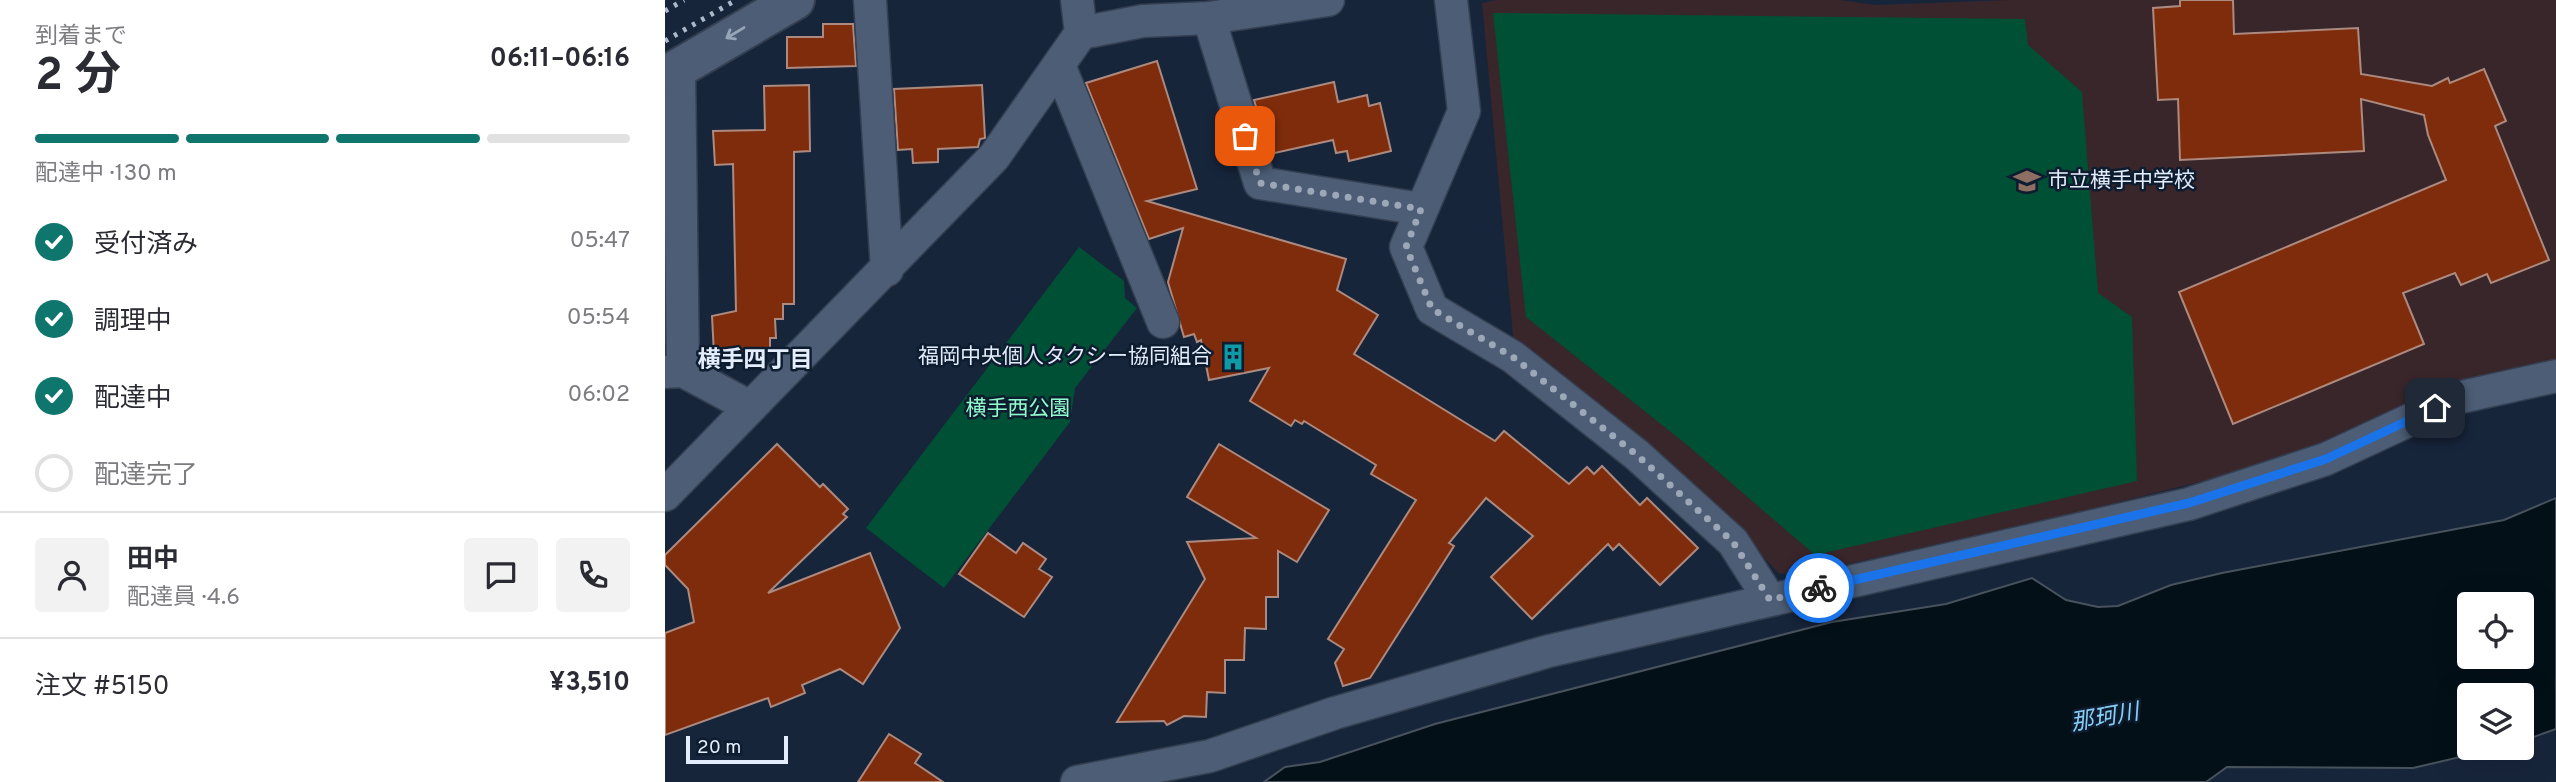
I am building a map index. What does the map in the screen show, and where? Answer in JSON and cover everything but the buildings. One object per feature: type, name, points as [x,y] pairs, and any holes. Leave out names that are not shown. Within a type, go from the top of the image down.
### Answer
[{"type":"street","points":[[750,407],[674,371],[672,71],[795,0]]},
{"type":"street","points":[[870,0],[887,270]]},
{"type":"street","points":[[665,495],[994,158],[1081,33],[1077,0]]},
{"type":"street","points":[[1081,33],[1143,21],[1209,18],[1328,0]]},
{"type":"street","points":[[1451,0],[1464,111],[1406,247],[1432,309],[1513,357],[1637,455],[1733,542],[1770,600]]},
{"type":"street","points":[[1209,18],[1260,183],[1421,209]]},
{"type":"street","points":[[1059,65],[1163,322]]},
{"type":"street","points":[[1077,782],[1210,756],[1335,713],[1549,651],[2189,503],[2326,459],[2457,398],[2556,376]]},
{"type":"shaded area","name":"市立横手中学校","points":[[1497,0],[1841,0],[1875,5],[2009,0],[2556,0],[2556,364],[2271,464],[2039,522],[1794,576],[1779,573],[1668,461],[1515,356],[1482,3]]},
{"type":"green space","points":[[1493,13],[2025,19],[2028,45],[2082,92],[2098,293],[2132,317],[2137,481],[1815,555],[1686,444],[1526,317]]},
{"type":"green space","name":"横手西公園","points":[[1079,247],[1124,281],[1125,298],[1137,308],[1075,388],[1070,422],[944,588],[866,528]]},
{"type":"water","name":"那珂川","points":[[2556,498],[2556,729],[2534,737],[2534,683],[2457,683],[2457,758],[2413,768],[2227,767],[2206,782],[1264,782],[1285,767],[1320,762],[1435,724],[1832,622],[1946,604],[2032,578],[2066,600],[2098,607],[2118,606],[2171,585],[2504,520]]},
{"type":"railway","points":[[665,11],[684,0]]},
{"type":"railway","points":[[665,41],[736,0]]},
{"type":"way so far","points":[[1245,136],[1260,183],[1421,209],[1406,247],[1432,309],[1513,357],[1637,455],[1733,542],[1770,600],[1819,588]]},
{"type":"place","name":"市立横手中学校","points":[[2027,181]]},
{"type":"place","name":"福岡中央個人タクシー協同組合","points":[[1233,357]]},
{"type":"district","name":"横手四丁目","points":[[755,361]]},
{"type":"route","points":[[1819,588],[2053,537],[2189,503],[2326,459],[2435,408]]}]
